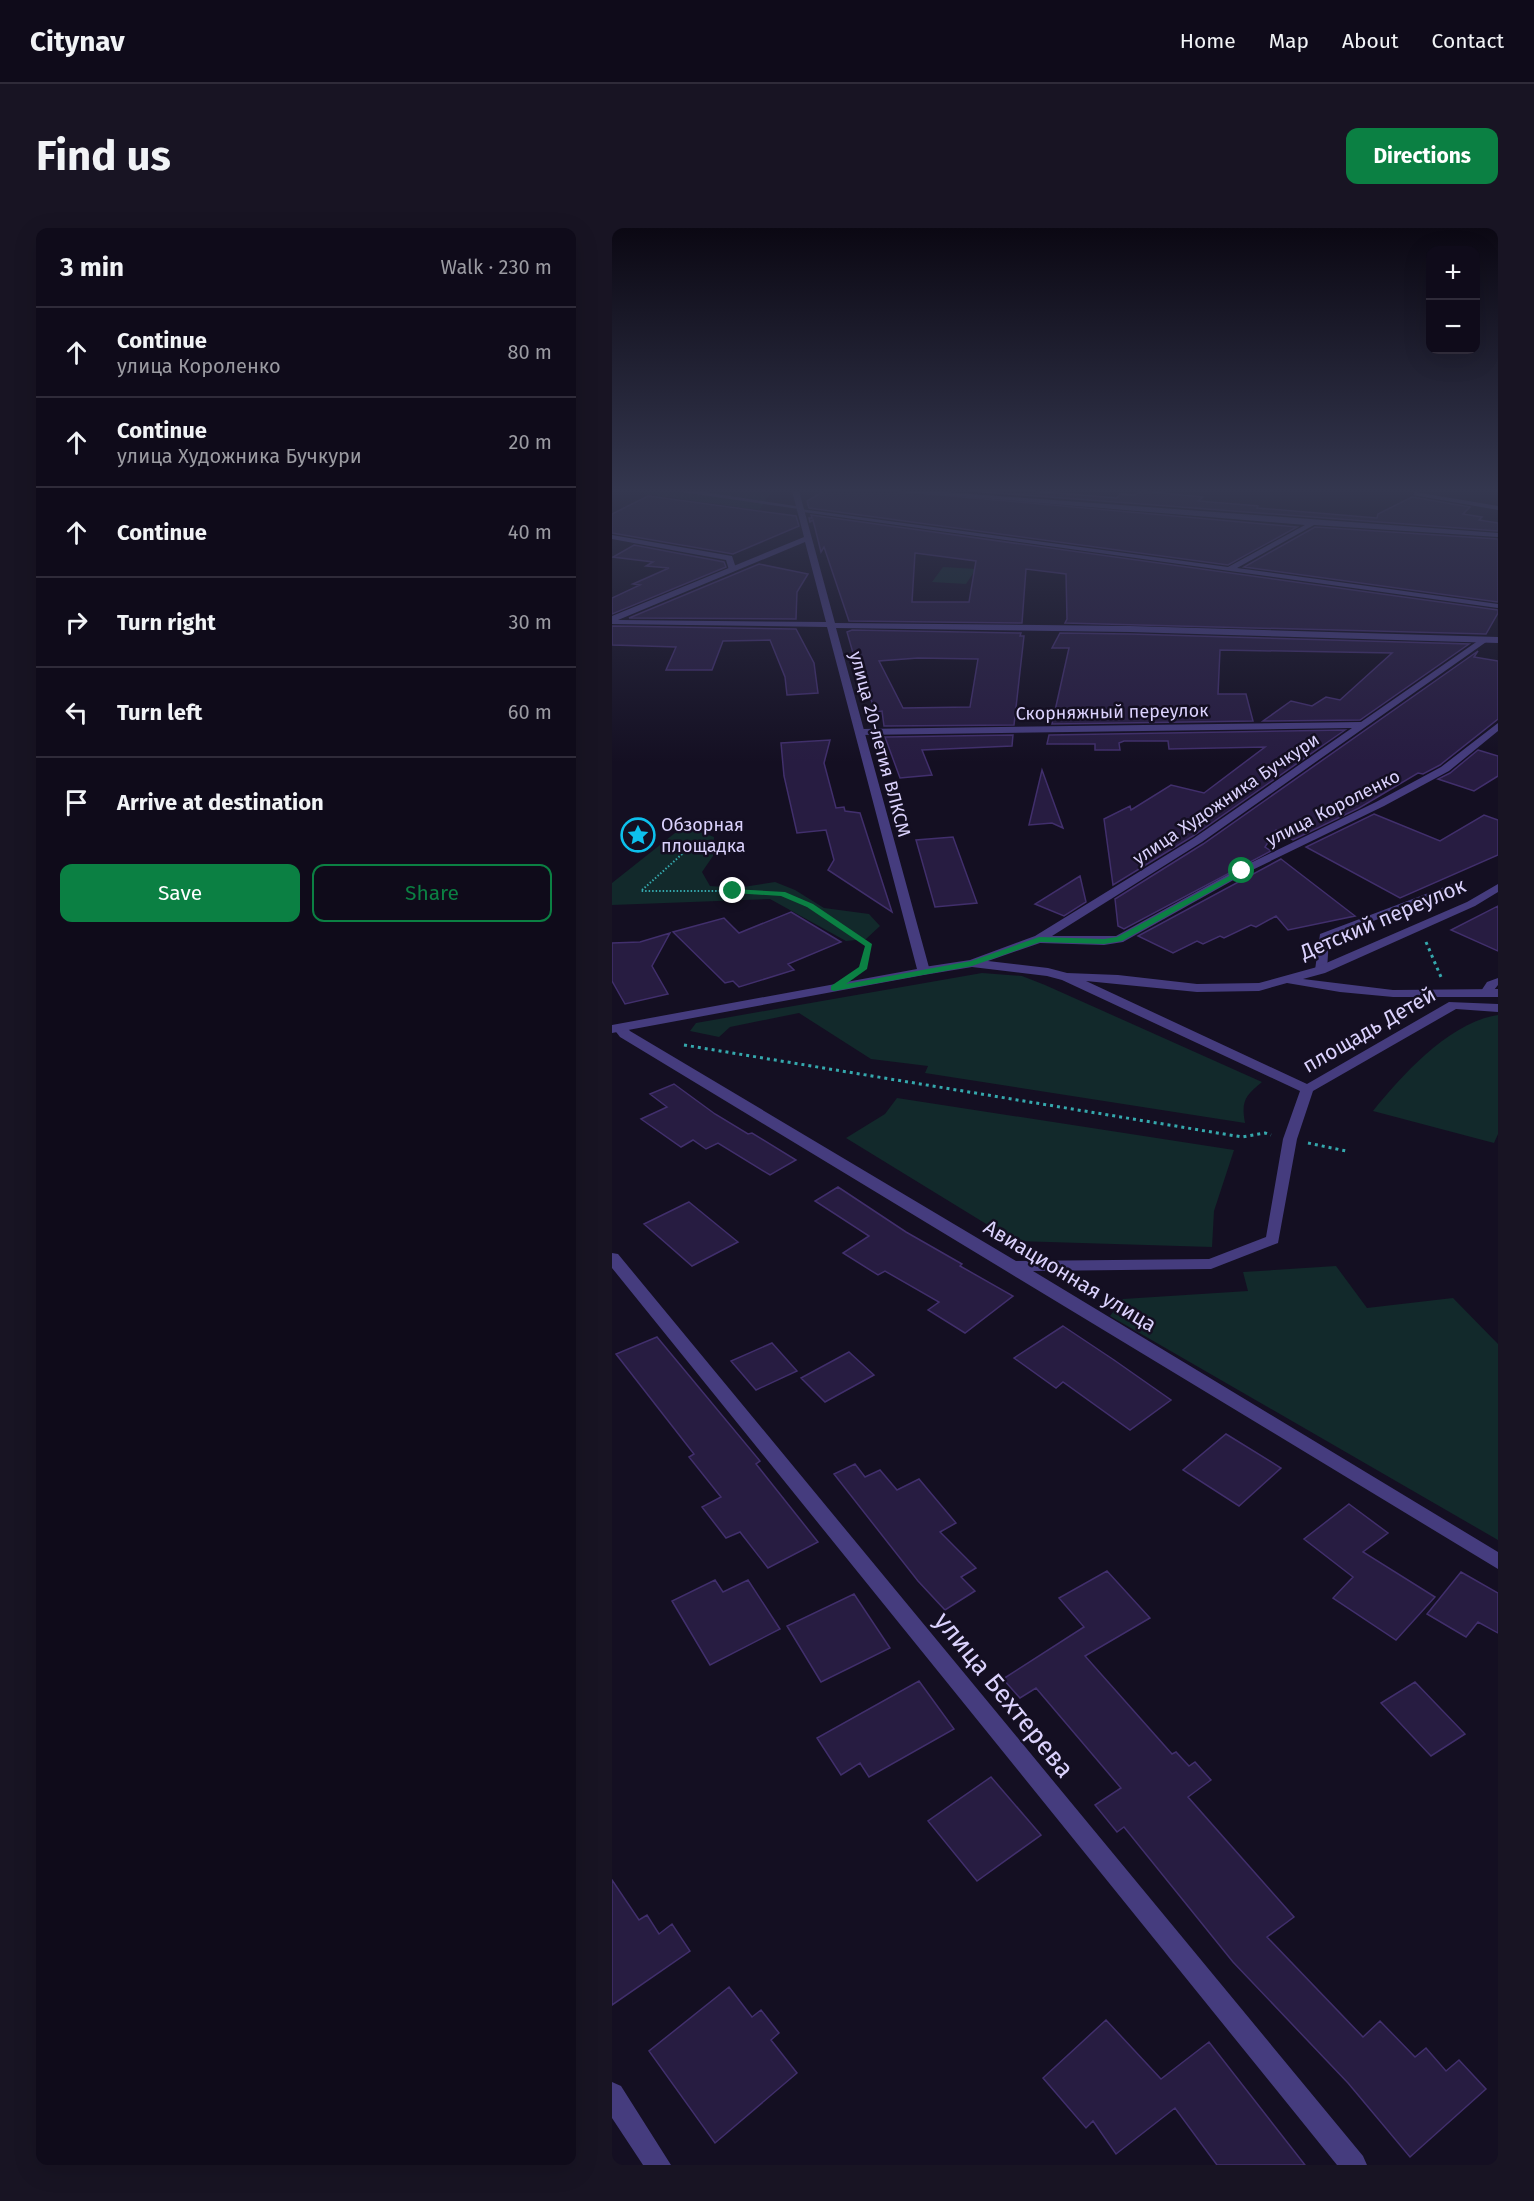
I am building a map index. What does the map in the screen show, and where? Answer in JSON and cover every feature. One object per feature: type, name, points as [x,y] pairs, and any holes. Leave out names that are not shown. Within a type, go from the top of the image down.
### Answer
[{"type":"street","points":[[612,620],[701,581]]},
{"type":"street","name":"улица 20-летия ВЛКСМ","points":[[818,581],[924,971]]},
{"type":"street","points":[[1325,581],[1498,606]]},
{"type":"street","points":[[612,620],[1131,629],[1498,640]]},
{"type":"street","name":"улица Художника Бучкури","points":[[972,963],[1039,939],[1198,840],[1485,640]]},
{"type":"street","name":"Скорняжный переулок","points":[[861,732],[1364,725]]},
{"type":"street","name":"улица Короленко","points":[[1039,939],[1104,941],[1119,939],[1242,871],[1380,804],[1445,769],[1498,726]]},
{"type":"street","name":"Детский переулок","points":[[1066,977],[1229,988],[1259,987],[1322,970],[1471,904],[1498,886]]},
{"type":"street","points":[[616,1029],[972,963],[1048,972],[1066,977],[1307,1089]]},
{"type":"street","points":[[1287,979],[1315,985],[1449,997],[1491,993]]},
{"type":"street","name":"площадь Детей","points":[[1013,1266],[1212,1264],[1273,1240],[1290,1139],[1307,1089],[1454,1005],[1498,1008]]},
{"type":"street","name":"Авиационная улица","points":[[616,1029],[1013,1266],[1498,1561]]},
{"type":"street","name":"улица Бехтерева","points":[[612,1258],[1354,2165]]},
{"type":"street","points":[[612,2095],[658,2165]]},
{"type":"lane","points":[[1322,970],[1324,936],[1455,886]]},
{"type":"lane","points":[[1491,993],[1491,984],[1498,981]]},
{"type":"path","points":[[690,847],[641,891],[733,891],[783,894],[810,906],[869,946],[863,969],[834,988]]},
{"type":"path","points":[[1419,928],[1449,997]]},
{"type":"path","points":[[735,1054],[1242,1137],[1265,1133]]},
{"type":"green space","points":[[932,581],[968,581],[966,584]]},
{"type":"green space","points":[[695,830],[714,837],[713,856],[702,872],[710,886],[737,888],[775,882],[795,890],[824,908],[869,914],[880,926],[866,939],[846,941],[770,899],[612,905],[612,883],[675,833]]},
{"type":"green space","points":[[982,973],[1022,976],[1262,1082],[1252,1091],[1244,1104],[1245,1123],[925,1073],[928,1066],[871,1059],[799,1013],[730,1027],[719,1037],[690,1031],[696,1023]]},
{"type":"green space","points":[[1498,1015],[1498,1134],[1494,1143],[1373,1111],[1428,1052],[1462,1028]]},
{"type":"green space","points":[[897,1098],[1234,1150],[1214,1211],[1212,1247],[1014,1241],[846,1138],[885,1114]]},
{"type":"green space","points":[[1336,1266],[1367,1308],[1453,1298],[1498,1344],[1498,1540],[1110,1316],[1123,1299],[1248,1291],[1243,1272]]},
{"type":"building","points":[[639,581],[691,581],[612,614],[612,598],[640,585],[633,584]]},
{"type":"building","points":[[717,581],[803,581],[797,592],[796,619],[629,618]]},
{"type":"building","points":[[836,581],[913,581],[912,602],[969,602],[973,581],[1025,581],[1022,623],[849,621]]},
{"type":"building","points":[[1066,581],[1291,581],[1498,610],[1486,634],[1065,623],[1067,619]]},
{"type":"building","points":[[1348,581],[1498,581],[1498,602]]},
{"type":"building","points":[[612,626],[796,629],[814,663],[818,693],[787,695],[785,677],[770,640],[723,641],[712,670],[666,670],[676,647],[612,645]]},
{"type":"building","points":[[852,630],[1021,633],[1020,636],[1024,636],[1014,725],[884,726],[882,711],[876,712],[863,680],[858,660],[855,660],[847,632]],"holes":[[[918,658],[978,659],[970,707],[903,708],[879,661]]]},
{"type":"building","points":[[1060,633],[1469,644],[1360,720],[1263,721],[1291,701],[1312,706],[1326,697],[1340,700],[1392,653],[1220,650],[1218,694],[1246,694],[1253,721],[1052,724],[1069,648],[1052,648]]},
{"type":"building","points":[[1478,651],[1474,657],[1498,661],[1498,719],[1440,765],[1423,774],[1418,773],[1359,808],[1293,840],[1276,830],[1265,847],[1271,851],[1124,929],[1118,926],[1115,899],[1203,844]]},
{"type":"building","points":[[1345,730],[1193,836],[1113,885],[1104,819],[1130,806],[1131,810],[1171,785],[1204,793],[1265,747],[1169,749],[1168,741],[1124,741],[1119,743],[1120,750],[1095,750],[1095,744],[1047,744],[1049,735]]},
{"type":"building","points":[[1013,735],[1012,746],[922,750],[932,775],[900,778],[885,737]]},
{"type":"building","points":[[830,740],[824,763],[836,808],[844,807],[845,811],[860,813],[892,912],[828,870],[834,860],[826,830],[797,833],[784,776],[781,743]]},
{"type":"building","points":[[1478,750],[1498,756],[1498,776],[1474,791],[1438,779],[1450,773]]},
{"type":"building","points":[[1042,770],[1063,828],[1052,823],[1029,825]]},
{"type":"building","points":[[1374,814],[1440,841],[1484,815],[1498,820],[1498,855],[1400,898],[1306,847]]},
{"type":"building","points":[[953,837],[977,903],[935,907],[916,840]]},
{"type":"building","points":[[1281,859],[1355,916],[1288,930],[1276,916],[1256,927],[1251,925],[1224,938],[1220,936],[1203,944],[1197,941],[1173,953],[1138,936]]},
{"type":"building","points":[[1080,876],[1086,902],[1064,916],[1035,904]]},
{"type":"building","points":[[1498,906],[1498,951],[1451,930]]},
{"type":"building","points":[[791,912],[841,942],[788,964],[794,970],[739,987],[733,981],[725,983],[673,932],[724,918],[739,933]]},
{"type":"building","points":[[670,933],[652,966],[668,994],[625,1004],[612,981],[612,943],[640,942]]},
{"type":"building","points":[[674,1084],[715,1114],[796,1160],[770,1175],[718,1143],[706,1149],[693,1140],[681,1147],[641,1119],[667,1107],[650,1094]]},
{"type":"building","points":[[838,1187],[906,1232],[962,1264],[960,1266],[1013,1296],[965,1333],[928,1310],[939,1302],[885,1271],[878,1275],[843,1253],[869,1236],[815,1201]]},
{"type":"building","points":[[689,1202],[738,1242],[692,1266],[644,1224]]},
{"type":"building","points":[[1063,1326],[1171,1400],[1130,1430],[1063,1382],[1056,1388],[1014,1358]]},
{"type":"building","points":[[657,1337],[760,1461],[756,1464],[818,1542],[768,1568],[740,1532],[726,1538],[702,1507],[721,1497],[689,1457],[694,1454],[616,1354]]},
{"type":"building","points":[[772,1343],[797,1371],[756,1390],[731,1361]]},
{"type":"building","points":[[849,1352],[874,1375],[825,1402],[801,1378]]},
{"type":"building","points":[[1226,1434],[1281,1468],[1239,1506],[1183,1470]]},
{"type":"building","points":[[855,1464],[865,1477],[880,1470],[897,1490],[919,1479],[956,1523],[940,1532],[976,1568],[961,1577],[975,1591],[945,1610],[918,1581],[834,1474]]},
{"type":"building","points":[[1349,1504],[1388,1533],[1363,1552],[1435,1597],[1396,1640],[1333,1598],[1353,1577],[1304,1539]]},
{"type":"building","points":[[1107,1571],[1150,1618],[1085,1656],[1172,1754],[1176,1752],[1189,1766],[1195,1762],[1211,1780],[1188,1797],[1294,1917],[1267,1937],[1363,2037],[1380,2021],[1415,2057],[1426,2048],[1446,2071],[1459,2060],[1486,2089],[1410,2157],[1348,2083],[1233,1962],[1124,1827],[1117,1832],[1095,1805],[1121,1788],[1036,1688],[1020,1698],[1003,1679],[1084,1627],[1059,1598]]},
{"type":"building","points":[[1461,1572],[1498,1593],[1498,1633],[1478,1622],[1466,1637],[1427,1614]]},
{"type":"building","points":[[715,1580],[723,1592],[748,1580],[780,1629],[710,1665],[672,1601]]},
{"type":"building","points":[[854,1594],[890,1648],[821,1682],[787,1626]]},
{"type":"building","points":[[919,1681],[954,1729],[869,1777],[860,1763],[841,1775],[817,1738]]},
{"type":"building","points":[[1415,1682],[1465,1734],[1431,1756],[1381,1703]]},
{"type":"building","points":[[991,1777],[1041,1835],[977,1881],[928,1821]]},
{"type":"building","points":[[612,1880],[639,1920],[647,1915],[659,1934],[672,1924],[690,1951],[612,2005]]},
{"type":"building","points":[[729,1987],[752,2017],[761,2010],[779,2033],[771,2040],[797,2073],[715,2143],[649,2051]]},
{"type":"building","points":[[1106,2020],[1161,2079],[1209,2042],[1305,2165],[1217,2165],[1175,2108],[1116,2154],[1093,2121],[1086,2128],[1043,2078]]},
{"type":"place","name":"Обзорная площадка","points":[[638,835]]},
{"type":"route","points":[[733,891],[783,894],[810,906],[869,946],[863,969],[834,988],[972,963],[1039,939],[1104,941],[1119,939],[1242,871]]}]
